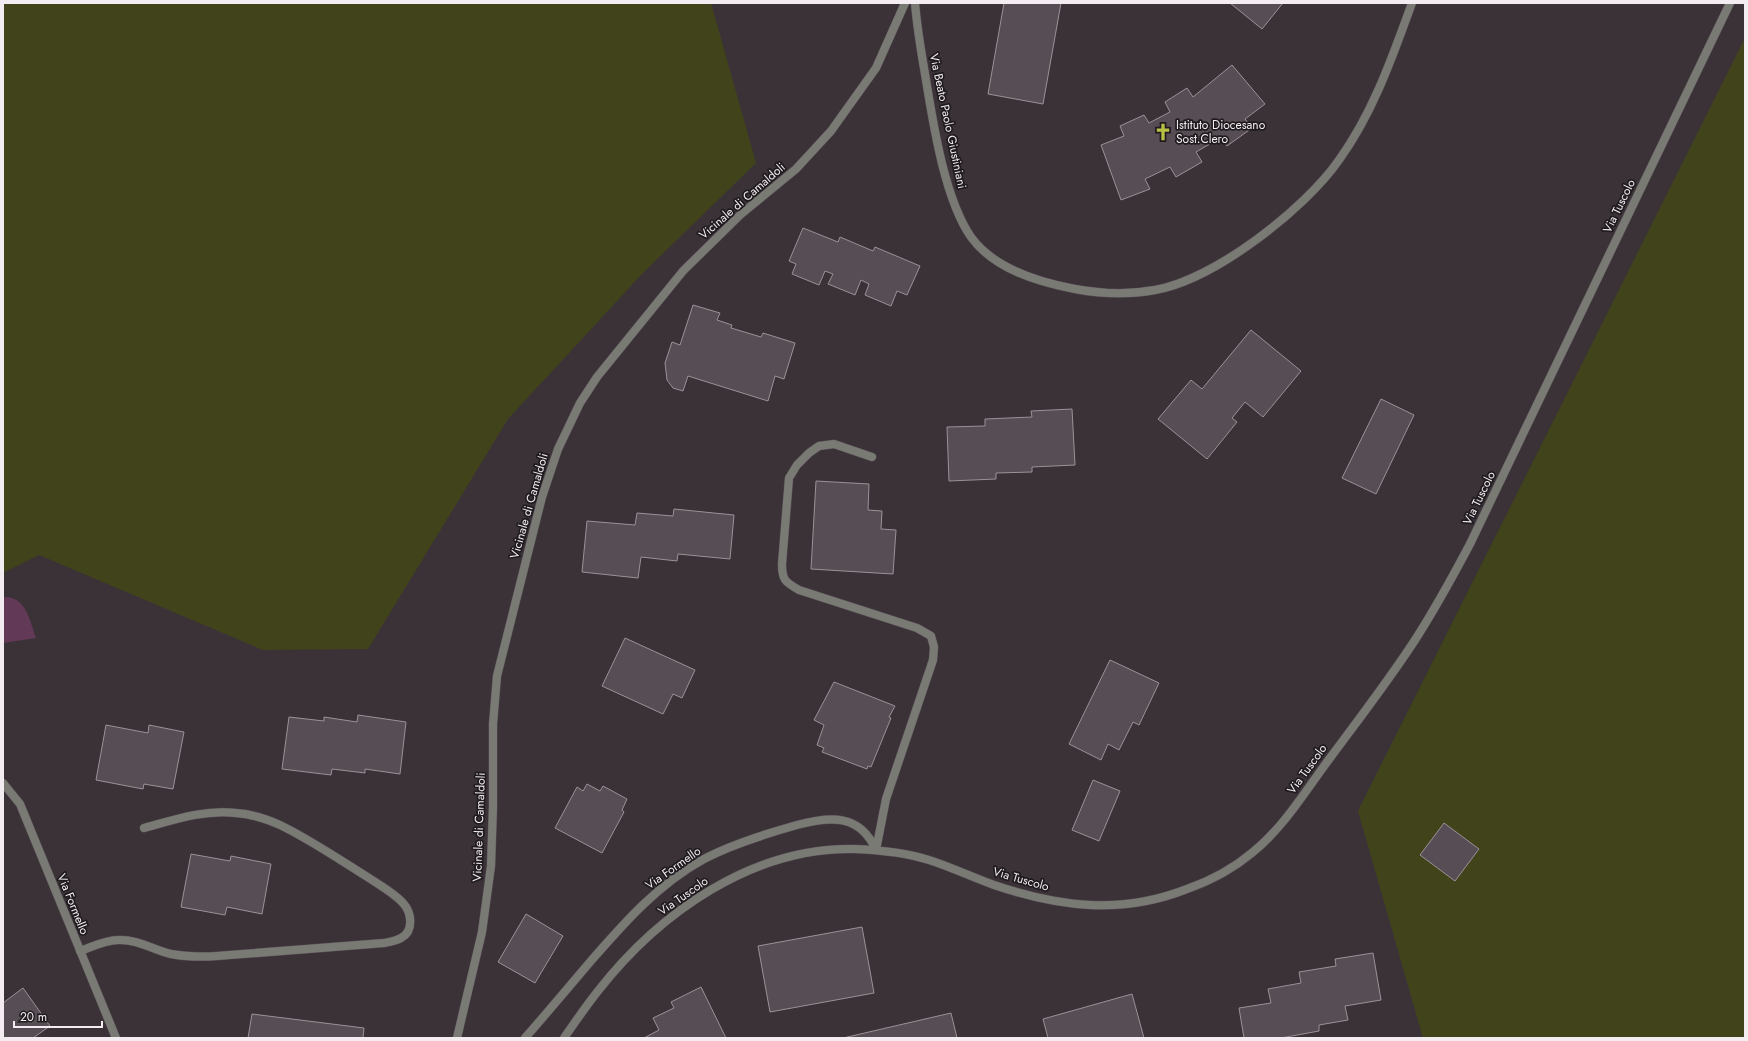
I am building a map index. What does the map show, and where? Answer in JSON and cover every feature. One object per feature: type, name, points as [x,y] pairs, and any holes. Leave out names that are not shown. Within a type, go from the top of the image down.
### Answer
[{"type":"street","name":"Vicinale di Camaldoli","points":[[458,1038],[482,932],[491,866],[493,724],[497,676],[542,497],[558,449],[580,403],[597,377],[683,271],[740,215],[796,169],[831,131],[876,68],[905,3]]},
{"type":"street","name":"Via Beato Paolo Giustiniani","points":[[915,3],[928,90],[944,168],[954,204],[971,236],[984,252],[1019,273],[1063,287],[1111,294],[1143,292],[1166,288],[1179,284],[1211,268],[1268,230],[1315,191],[1340,159],[1369,110],[1391,62],[1412,3]]},
{"type":"street","name":"Via Tuscolo","points":[[564,1038],[598,990],[629,956],[673,916],[701,896],[748,870],[793,856],[844,849],[894,852],[925,859],[1015,892],[1060,902],[1101,906],[1122,906],[1169,896],[1189,889],[1236,864],[1253,852],[1286,818],[1397,666],[1415,640],[1452,579],[1730,3]]},
{"type":"street","points":[[872,457],[834,444],[819,446],[809,453],[797,465],[789,478],[782,575],[787,583],[799,590],[917,628],[931,636],[934,647],[933,660],[886,799],[876,850]]},
{"type":"street","name":"Via Formello","points":[[3,783],[20,804],[116,1038]]},
{"type":"street","points":[[80,951],[112,941],[123,940],[171,954],[194,957],[217,956],[384,943],[401,938],[410,928],[407,908],[394,895],[335,856],[280,825],[266,819],[236,813],[221,812],[198,814],[144,828]]},
{"type":"street","name":"Via Formello","points":[[525,1038],[614,934],[642,905],[672,880],[705,858],[755,838],[825,819],[852,823],[865,831],[876,850]]},
{"type":"green space","points":[[3,3],[711,3],[756,163],[642,274],[508,419],[368,649],[263,650],[39,555],[3,573]]},
{"type":"green space","points":[[1745,38],[1745,1038],[1423,1038],[1358,811]]},
{"type":"shaded area","points":[[3,598],[13,598],[23,606],[27,612],[36,638],[3,643]]},
{"type":"building","points":[[1004,3],[1061,3],[1043,104],[988,94]]},
{"type":"building","points":[[1230,3],[1283,3],[1262,29]]},
{"type":"building","points":[[1232,65],[1265,104],[1245,119],[1252,128],[1227,146],[1220,138],[1196,152],[1202,162],[1176,177],[1170,167],[1145,179],[1150,189],[1121,200],[1101,145],[1124,136],[1120,126],[1144,115],[1149,123],[1170,112],[1165,102],[1187,88],[1193,97]]},
{"type":"building","points":[[803,228],[838,242],[840,237],[873,251],[875,247],[920,266],[907,295],[897,291],[891,306],[865,295],[869,284],[861,280],[855,295],[828,284],[833,274],[825,271],[819,285],[792,274],[796,264],[789,261]]},
{"type":"building","points":[[693,305],[720,313],[717,320],[732,325],[731,328],[761,337],[763,333],[795,343],[784,379],[775,376],[768,401],[688,376],[683,391],[673,388],[667,380],[665,363],[672,342],[680,345]]},
{"type":"building","points":[[1251,330],[1301,371],[1263,417],[1245,402],[1232,418],[1237,422],[1207,459],[1158,419],[1191,380],[1202,389]]},
{"type":"building","points":[[1381,399],[1414,415],[1376,494],[1342,478]]},
{"type":"building","points":[[1072,409],[1075,465],[1032,467],[1032,472],[996,473],[996,479],[949,481],[947,427],[985,426],[985,419],[1032,417],[1031,411]]},
{"type":"building","points":[[816,481],[869,484],[868,510],[882,511],[881,529],[896,530],[893,574],[811,569]]},
{"type":"building","points":[[674,509],[734,515],[730,559],[678,554],[677,561],[641,557],[638,578],[582,572],[587,521],[635,525],[637,513],[673,516]]},
{"type":"building","points":[[625,638],[695,670],[682,698],[673,694],[663,714],[602,686]]},
{"type":"building","points":[[1110,660],[1159,683],[1139,725],[1133,722],[1119,750],[1108,744],[1101,760],[1069,744]]},
{"type":"building","points":[[834,682],[895,706],[889,717],[891,718],[871,767],[868,766],[867,769],[822,752],[824,748],[817,745],[824,725],[814,720]]},
{"type":"building","points":[[358,715],[406,722],[400,774],[365,769],[365,773],[332,769],[331,775],[282,769],[289,717],[324,721],[324,717],[357,722]]},
{"type":"building","points":[[106,725],[148,733],[149,725],[184,732],[173,789],[144,784],[143,789],[96,780]]},
{"type":"building","points":[[1093,780],[1120,791],[1099,841],[1072,830]]},
{"type":"building","points":[[587,784],[600,791],[603,786],[627,799],[622,810],[624,812],[602,853],[555,828],[577,787],[583,791]]},
{"type":"building","points":[[1444,823],[1479,849],[1455,881],[1420,855]]},
{"type":"building","points":[[191,854],[230,861],[231,856],[271,864],[262,914],[227,907],[225,915],[181,907]]},
{"type":"building","points":[[526,914],[563,936],[535,983],[498,962]]},
{"type":"building","points":[[862,927],[874,993],[770,1012],[758,946]]},
{"type":"building","points":[[1373,953],[1381,1000],[1345,1006],[1348,1020],[1319,1025],[1319,1031],[1281,1038],[1244,1038],[1239,1008],[1271,1003],[1268,989],[1301,983],[1299,972],[1336,966],[1335,959]]},
{"type":"building","points":[[701,987],[726,1038],[644,1038],[659,1030],[653,1018],[674,1008],[671,1002]]},
{"type":"building","points":[[23,988],[50,1026],[33,1038],[3,1038],[3,1003]]},
{"type":"building","points":[[1132,994],[1144,1038],[1048,1038],[1043,1019]]},
{"type":"building","points":[[951,1013],[957,1038],[843,1038]]},
{"type":"building","points":[[252,1014],[364,1028],[363,1038],[248,1038]]},
{"type":"place","name":"Istituto Diocesano Sost.Clero","points":[[1163,132]]}]
